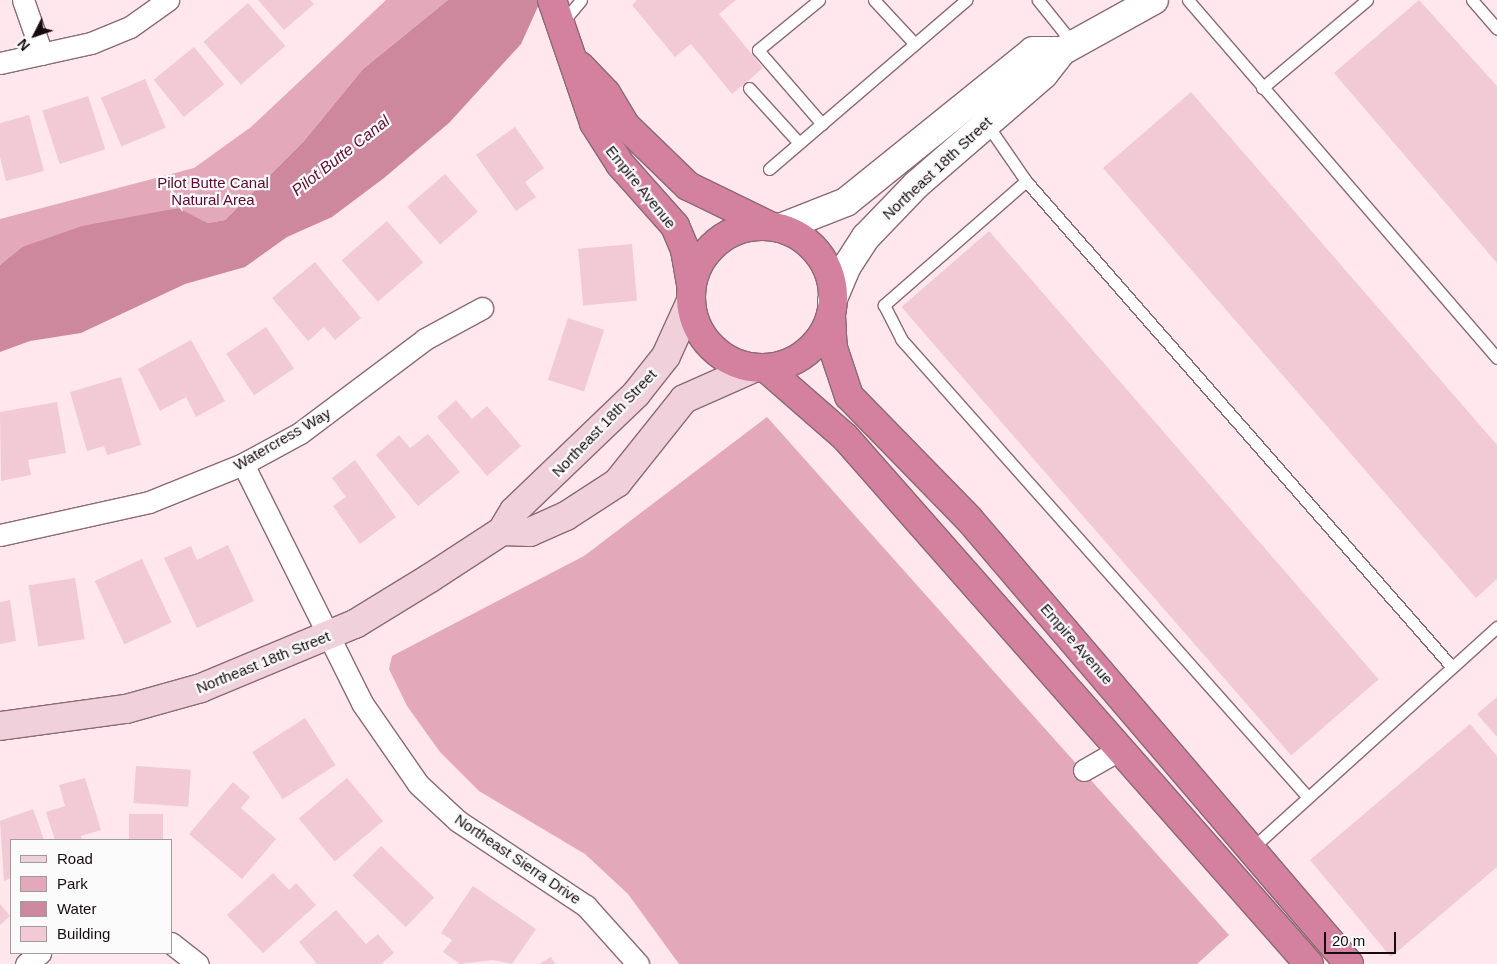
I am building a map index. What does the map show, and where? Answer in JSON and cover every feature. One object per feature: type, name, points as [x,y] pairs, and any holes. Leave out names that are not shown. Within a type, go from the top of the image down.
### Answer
[{"type":"highway","name":"Empire Avenue","points":[[555,8],[575,61],[594,123],[608,148],[675,226],[685,250],[691,294]]},
{"type":"highway","name":"Empire Avenue","points":[[575,61],[606,93],[626,126],[688,186],[722,206],[776,227]]},
{"type":"highway","points":[[748,226],[776,227],[814,248],[827,268],[832,308],[808,352],[789,364],[761,368],[724,358],[708,344],[691,294],[697,264],[726,234],[748,226]]},
{"type":"highway","name":"Empire Avenue","points":[[832,308],[833,348],[849,396],[969,519],[1228,826],[1350,964]]},
{"type":"highway","points":[[761,368],[845,437],[1309,964]]},
{"type":"highway","points":[[1120,750],[1152,757],[1191,804],[1228,826]]},
{"type":"main road","name":"Northeast 18th Street","points":[[0,726],[126,709],[201,688],[329,636],[502,531],[514,511],[636,394],[666,356],[691,294]]},
{"type":"main road","points":[[502,531],[530,532],[566,516],[617,483],[684,399],[761,368]]},
{"type":"street","points":[[23,0],[42,54]]},
{"type":"street","points":[[0,63],[91,43],[130,27],[168,0]]},
{"type":"street","name":"Northeast 18th Street","points":[[832,308],[847,266],[881,219],[985,122],[1044,74],[1068,48],[1154,0]]},
{"type":"street","name":"Northeast 18th Street","points":[[776,227],[846,202],[1033,51],[1068,48]]},
{"type":"street","name":"Watercress Way","points":[[0,535],[148,502],[243,464],[322,418],[425,339],[482,308]]},
{"type":"street","name":"Northeast Sierra Drive","points":[[243,464],[367,710],[418,784],[458,821],[586,906],[621,940],[638,964]]},
{"type":"street","points":[[1084,770],[1120,750]]},
{"type":"street","points":[[172,944],[198,964]]},
{"type":"street","points":[[26,964],[39,954]]},
{"type":"lane","points":[[555,8],[581,0]]},
{"type":"lane","points":[[819,0],[758,50],[822,124]]},
{"type":"lane","points":[[874,0],[915,44]]},
{"type":"lane","points":[[769,168],[966,0]]},
{"type":"lane","points":[[1038,0],[1068,48]]},
{"type":"lane","points":[[1188,0],[1497,358]]},
{"type":"lane","points":[[1262,88],[1367,0]]},
{"type":"lane","points":[[1472,0],[1497,29]]},
{"type":"lane","points":[[749,88],[799,143]]},
{"type":"lane","points":[[985,122],[1026,181],[1451,666]]},
{"type":"lane","points":[[1026,181],[884,305],[901,339],[1306,795]]},
{"type":"lane","points":[[1250,850],[1306,795],[1497,627]]},
{"type":"green space","name":"Pilot Butte Canal Natural Area","points":[[386,0],[448,0],[363,69],[304,141],[225,220],[208,223],[177,208],[22,247],[0,265],[0,219],[194,168],[251,127]]},
{"type":"green space","points":[[767,417],[1229,935],[1197,964],[679,964],[628,894],[585,854],[479,791],[440,752],[407,706],[389,669],[392,656],[584,556]]},
{"type":"water","name":"Pilot Butte Canal","points":[[448,0],[541,0],[521,44],[449,123],[384,178],[332,217],[287,237],[245,267],[185,284],[81,333],[30,341],[0,352],[0,265],[22,247],[82,226],[178,208],[208,223],[225,220],[304,141],[363,69]]},
{"type":"building","points":[[258,0],[310,0],[314,4],[284,30]]},
{"type":"building","points":[[637,0],[736,0],[719,14],[763,68],[732,94],[691,44],[675,57],[632,5]]},
{"type":"building","points":[[1419,0],[1497,86],[1497,263],[1334,73]]},
{"type":"building","points":[[248,3],[285,46],[241,85],[203,42]]},
{"type":"building","points":[[194,47],[224,84],[184,117],[154,80]]},
{"type":"building","points":[[145,79],[166,128],[122,147],[101,98]]},
{"type":"building","points":[[1191,92],[1497,445],[1497,579],[1476,598],[1103,168]]},
{"type":"building","points":[[88,96],[105,149],[60,164],[42,111]]},
{"type":"building","points":[[29,115],[44,171],[6,181],[0,157],[0,123]]},
{"type":"building","points":[[515,127],[544,168],[525,182],[536,197],[516,211],[476,155]]},
{"type":"building","points":[[445,174],[478,212],[440,245],[407,207]]},
{"type":"building","points":[[387,221],[423,263],[378,302],[342,260]]},
{"type":"building","points":[[989,231],[1379,679],[1291,755],[901,307]]},
{"type":"building","points":[[632,244],[637,301],[583,305],[578,249]]},
{"type":"building","points":[[315,262],[361,318],[335,340],[324,327],[308,341],[272,298]]},
{"type":"building","points":[[568,318],[604,330],[584,392],[548,380]]},
{"type":"building","points":[[266,327],[294,368],[254,395],[226,354]]},
{"type":"building","points":[[191,340],[225,401],[196,417],[186,397],[160,411],[138,369]]},
{"type":"building","points":[[121,377],[141,445],[107,455],[104,446],[87,451],[70,392]]},
{"type":"building","points":[[456,400],[472,419],[487,406],[521,446],[487,476],[437,417]]},
{"type":"building","points":[[57,402],[66,453],[28,460],[31,475],[1,481],[0,412]]},
{"type":"building","points":[[428,434],[460,472],[418,506],[376,455],[399,435],[410,448]]},
{"type":"building","points":[[355,460],[396,517],[360,544],[333,506],[346,497],[332,478]]},
{"type":"building","points":[[228,545],[254,601],[197,628],[164,558],[191,546],[197,560]]},
{"type":"building","points":[[142,559],[172,622],[124,644],[95,581]]},
{"type":"building","points":[[75,578],[85,639],[38,647],[29,585]]},
{"type":"building","points":[[10,600],[16,641],[0,644],[0,602]]},
{"type":"building","points":[[1497,697],[1497,737],[1477,714]]},
{"type":"building","points":[[305,718],[335,765],[283,799],[252,752]]},
{"type":"building","points":[[1470,724],[1497,756],[1497,867],[1391,957],[1310,860]]},
{"type":"building","points":[[136,766],[191,770],[188,807],[133,803]]},
{"type":"building","points":[[85,778],[101,830],[81,836],[82,839],[55,839],[46,812],[65,806],[59,785]]},
{"type":"building","points":[[347,778],[383,821],[335,861],[299,818]]},
{"type":"building","points":[[233,782],[250,797],[241,808],[276,839],[242,879],[189,834]]},
{"type":"building","points":[[33,809],[44,839],[10,839],[10,878],[4,881],[0,821]]},
{"type":"building","points":[[129,814],[163,814],[163,839],[129,839]]},
{"type":"building","points":[[381,846],[434,897],[406,927],[353,875]]},
{"type":"building","points":[[273,873],[289,890],[296,883],[316,905],[263,953],[227,915]]},
{"type":"building","points":[[473,886],[536,929],[512,964],[493,960],[460,964],[443,952],[452,940],[441,933]]},
{"type":"building","points":[[0,904],[10,916],[0,925]]},
{"type":"building","points":[[336,910],[366,944],[378,934],[394,953],[381,964],[317,964],[299,942]]},
{"type":"building","points":[[551,957],[555,964],[539,964]]}]
